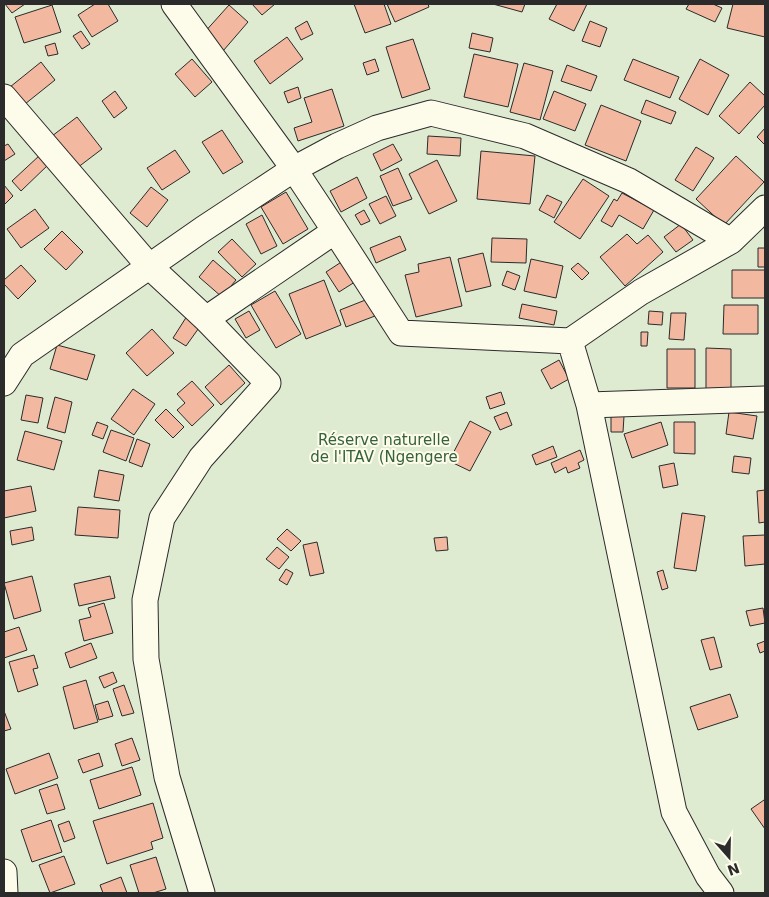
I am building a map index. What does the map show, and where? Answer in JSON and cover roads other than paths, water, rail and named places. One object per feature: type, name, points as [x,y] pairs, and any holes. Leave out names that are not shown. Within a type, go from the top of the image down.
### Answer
[{"type":"street","points":[[174,4],[294,169],[401,333],[570,341],[640,292],[731,241],[765,210]]},
{"type":"street","points":[[4,97],[149,266],[206,319],[268,383],[201,458],[162,518],[145,600],[146,658],[167,776],[202,893]]},
{"type":"street","points":[[4,383],[22,356],[149,266],[294,169],[337,146],[377,128],[431,113],[525,136],[629,181],[731,241]]},
{"type":"street","points":[[206,319],[335,231]]},
{"type":"street","points":[[570,341],[589,405],[674,812],[708,876],[721,893]]},
{"type":"street","points":[[589,405],[765,399]]},
{"type":"street","points":[[4,872],[5,893]]},
{"type":"park label","name":"Réserve naturelle de l'ITAV (Ngengere","points":[[384,448]]}]
